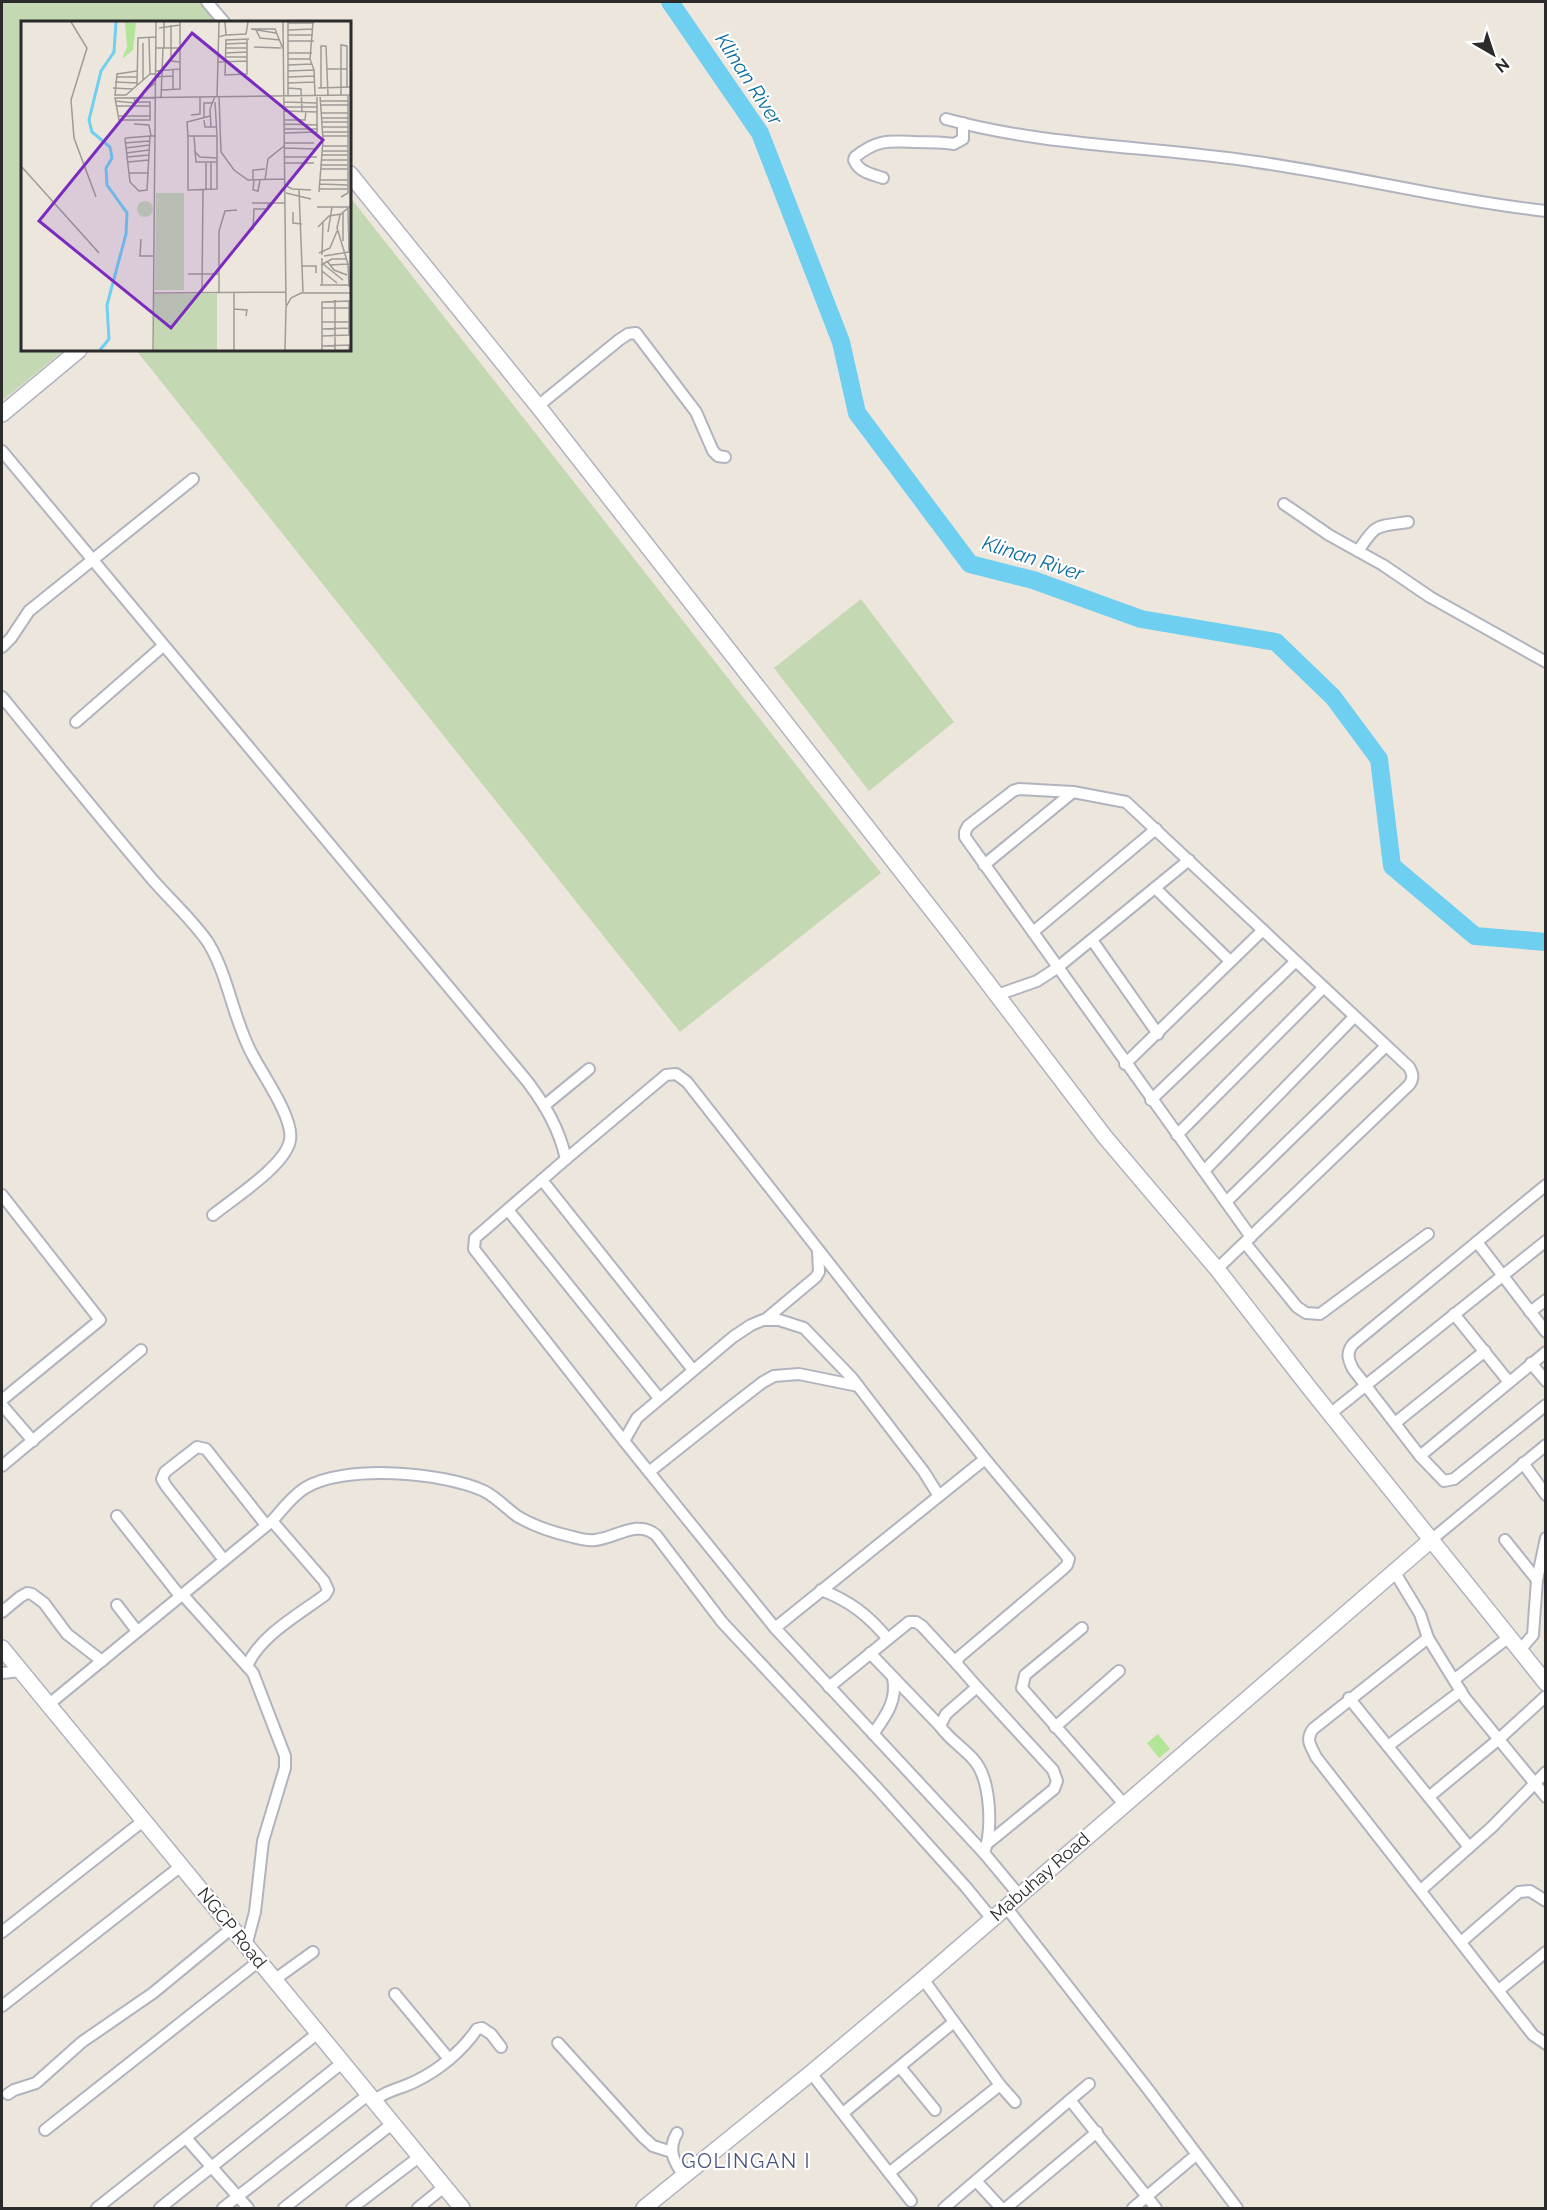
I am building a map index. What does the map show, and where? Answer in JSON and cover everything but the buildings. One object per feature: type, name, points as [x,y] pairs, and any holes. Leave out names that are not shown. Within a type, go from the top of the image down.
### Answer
[{"type":"street","points":[[207,2],[223,21]]},
{"type":"street","points":[[946,119],[1017,134],[1060,140],[1257,162],[1442,196],[1545,212]]},
{"type":"street","points":[[883,178],[864,171],[856,165],[855,157],[877,143],[888,141],[954,144],[963,139],[963,123]]},
{"type":"street","points":[[351,175],[538,406],[1105,1137],[1217,1269],[1545,1683]]},
{"type":"street","points":[[538,406],[619,340],[628,334],[636,333],[696,412],[713,451],[718,456],[725,457]]},
{"type":"street","points":[[2,414],[78,351]]},
{"type":"street","points":[[2,451],[545,1105],[562,1141],[566,1159]]},
{"type":"street","points":[[2,647],[11,638],[29,611],[193,479]]},
{"type":"street","points":[[1284,504],[1430,597],[1545,662]]},
{"type":"street","points":[[1358,551],[1373,529],[1408,522]]},
{"type":"street","points":[[76,722],[163,646]]},
{"type":"street","points":[[2,697],[152,879],[207,941],[217,958],[246,1041],[286,1117],[291,1137],[288,1148],[278,1163],[213,1215]]},
{"type":"street","points":[[1217,1269],[1248,1240],[1409,1085],[1413,1073],[1126,802],[1073,792],[1015,789],[968,826],[965,837],[1125,1064],[1226,1202],[1248,1240],[1297,1307],[1306,1313],[1320,1314],[1428,1234]]},
{"type":"street","points":[[984,865],[1073,792]]},
{"type":"street","points":[[1033,932],[1156,829]]},
{"type":"street","points":[[997,995],[1037,981],[1057,968],[1189,860]]},
{"type":"street","points":[[1155,888],[1230,961]]},
{"type":"street","points":[[1125,1064],[1263,930]]},
{"type":"street","points":[[1092,940],[1158,1034]]},
{"type":"street","points":[[1151,1100],[1295,962]]},
{"type":"street","points":[[1177,1135],[1323,988]]},
{"type":"street","points":[[1204,1171],[1354,1017]]},
{"type":"street","points":[[1226,1202],[1386,1046]]},
{"type":"street","points":[[545,1105],[589,1069]]},
{"type":"street","points":[[957,1664],[962,1654],[1062,1570],[1069,1558],[985,1459],[687,1082],[676,1074],[666,1076],[475,1238],[474,1249],[624,1441],[775,1628],[873,1734],[986,1848],[1019,1895]]},
{"type":"street","points":[[542,1180],[693,1370]]},
{"type":"street","points":[[1545,1185],[1348,1350],[1349,1362],[1365,1385],[1420,1456],[1444,1481],[1454,1479],[1545,1405]]},
{"type":"street","points":[[2,1196],[100,1320],[2,1400]]},
{"type":"street","points":[[508,1210],[659,1398]]},
{"type":"street","points":[[1330,1414],[1545,1241]]},
{"type":"street","points":[[1477,1242],[1545,1332]]},
{"type":"street","points":[[766,1320],[816,1277],[819,1272],[818,1249]]},
{"type":"street","points":[[1530,1312],[1545,1300]]},
{"type":"street","points":[[1454,1314],[1509,1382]]},
{"type":"street","points":[[624,1441],[637,1418],[751,1324],[778,1320],[804,1328],[858,1386],[924,1472],[939,1496]]},
{"type":"street","points":[[2,1466],[141,1350]]},
{"type":"street","points":[[1395,1423],[1485,1351]]},
{"type":"street","points":[[1420,1456],[1545,1352]]},
{"type":"street","points":[[1531,1363],[1545,1381]]},
{"type":"street","points":[[649,1472],[763,1382],[774,1376],[799,1374],[858,1386]]},
{"type":"street","points":[[2,1405],[33,1441]]},
{"type":"street","points":[[1431,1540],[1545,1445]]},
{"type":"street","points":[[224,1560],[162,1479],[165,1472],[196,1448],[206,1449],[269,1523],[308,1561],[327,1585],[328,1590],[325,1595],[261,1643],[252,1654],[247,1666]]},
{"type":"street","points":[[775,1628],[985,1459]]},
{"type":"street","points":[[1523,1463],[1545,1495]]},
{"type":"street","points":[[48,1705],[269,1523],[295,1495],[312,1484],[336,1475],[366,1473],[461,1483],[490,1494],[523,1520],[571,1537],[597,1540],[639,1528],[652,1531],[662,1540],[722,1622],[878,1789],[992,1919]]},
{"type":"street","points":[[117,1516],[181,1595],[247,1666],[259,1686],[285,1756],[285,1768],[263,1841],[255,1912],[246,1946]]},
{"type":"street","points":[[1520,1650],[1533,1635],[1537,1580],[1545,1538]]},
{"type":"street","name":"Mabuhay Road","points":[[645,2208],[923,1979],[1431,1540]]},
{"type":"street","points":[[1505,1540],[1537,1580]]},
{"type":"street","points":[[1394,1570],[1420,1614],[1428,1638],[1473,1709],[1545,1797]]},
{"type":"street","points":[[821,1590],[844,1599],[879,1628],[888,1639]]},
{"type":"street","points":[[2,1612],[20,1597],[27,1593],[32,1594],[44,1603],[73,1639],[102,1660]]},
{"type":"street","points":[[117,1605],[137,1631]]},
{"type":"street","points":[[829,1687],[909,1622],[916,1622],[957,1664],[1053,1770],[1057,1781],[1054,1789],[986,1848]]},
{"type":"street","points":[[1082,1628],[1025,1675],[1022,1688],[1124,1804]]},
{"type":"street","points":[[1455,1679],[1509,1637]]},
{"type":"street","points":[[1428,1638],[1312,1729],[1308,1735],[1308,1742],[1316,1757],[1533,2035],[1545,2041]]},
{"type":"street","name":"NGCP Road","points":[[2,1648],[462,2208]]},
{"type":"street","points":[[870,1653],[948,1737],[974,1760],[982,1772],[987,1795],[986,1848]]},
{"type":"street","points":[[2,1673],[21,1671]]},
{"type":"street","points":[[1055,1727],[1119,1671]]},
{"type":"street","points":[[873,1734],[891,1707],[895,1686],[893,1678]]},
{"type":"street","points":[[940,1726],[946,1714],[977,1687]]},
{"type":"street","points":[[1388,1746],[1461,1690]]},
{"type":"street","points":[[1430,1796],[1545,1696]]},
{"type":"street","points":[[1349,1698],[1469,1847]]},
{"type":"street","points":[[1421,1890],[1492,1827],[1545,1772]]},
{"type":"street","points":[[2,1932],[143,1821]]},
{"type":"street","points":[[2,2006],[181,1866]]},
{"type":"street","points":[[1461,1941],[1519,1892],[1530,1891],[1545,1901]]},
{"type":"street","points":[[1006,1907],[1237,2208]]},
{"type":"street","points":[[8,2094],[43,2078],[82,2042],[153,1993],[232,1928]]},
{"type":"street","points":[[274,1980],[313,1952]]},
{"type":"street","points":[[1499,1990],[1545,1952]]},
{"type":"street","points":[[45,2130],[259,1961]]},
{"type":"street","points":[[923,1979],[999,2085],[1015,2102]]},
{"type":"street","points":[[395,1994],[449,2059]]},
{"type":"street","points":[[843,2113],[954,2022]]},
{"type":"street","points":[[223,2208],[371,2098],[414,2083],[432,2072],[449,2059],[477,2029],[482,2028],[491,2034],[501,2047]]},
{"type":"street","points":[[97,2208],[318,2033]]},
{"type":"street","points":[[558,2043],[643,2137],[653,2146],[672,2152]]},
{"type":"street","points":[[160,2208],[342,2063]]},
{"type":"street","points":[[900,2067],[935,2110]]},
{"type":"street","points":[[811,2073],[911,2201]]},
{"type":"street","points":[[947,2208],[1089,2084]]},
{"type":"street","points":[[889,2173],[999,2085]]},
{"type":"street","points":[[1070,2100],[1156,2208]]},
{"type":"street","points":[[287,2208],[392,2124]]},
{"type":"street","points":[[1006,2208],[1097,2132]]},
{"type":"street","points":[[677,2133],[672,2141],[672,2152],[684,2176]]},
{"type":"street","points":[[186,2138],[210,2168],[248,2208]]},
{"type":"street","points":[[1133,2208],[1196,2155]]},
{"type":"street","points":[[352,2208],[419,2157]]},
{"type":"street","points":[[976,2181],[1001,2208]]},
{"type":"street","points":[[418,2208],[444,2187]]},
{"type":"green space","points":[[2,2],[200,2],[216,21],[21,21],[21,351],[63,351],[2,401]]},
{"type":"green space","points":[[351,198],[881,873],[680,1032],[137,351],[351,351]]},
{"type":"green space","points":[[861,599],[954,722],[869,791],[774,668]]},
{"type":"green space","points":[[1158,1734],[1170,1749],[1159,1758],[1147,1743]]},
{"type":"waterway","name":"Klinan River","points":[[670,2],[760,133],[841,342],[857,413],[970,564],[1033,580],[1141,619],[1276,642],[1333,697],[1379,759],[1392,866],[1475,936],[1546,942]]},
{"type":"district","name":"GOLINGAN I","points":[[746,2161]]}]
